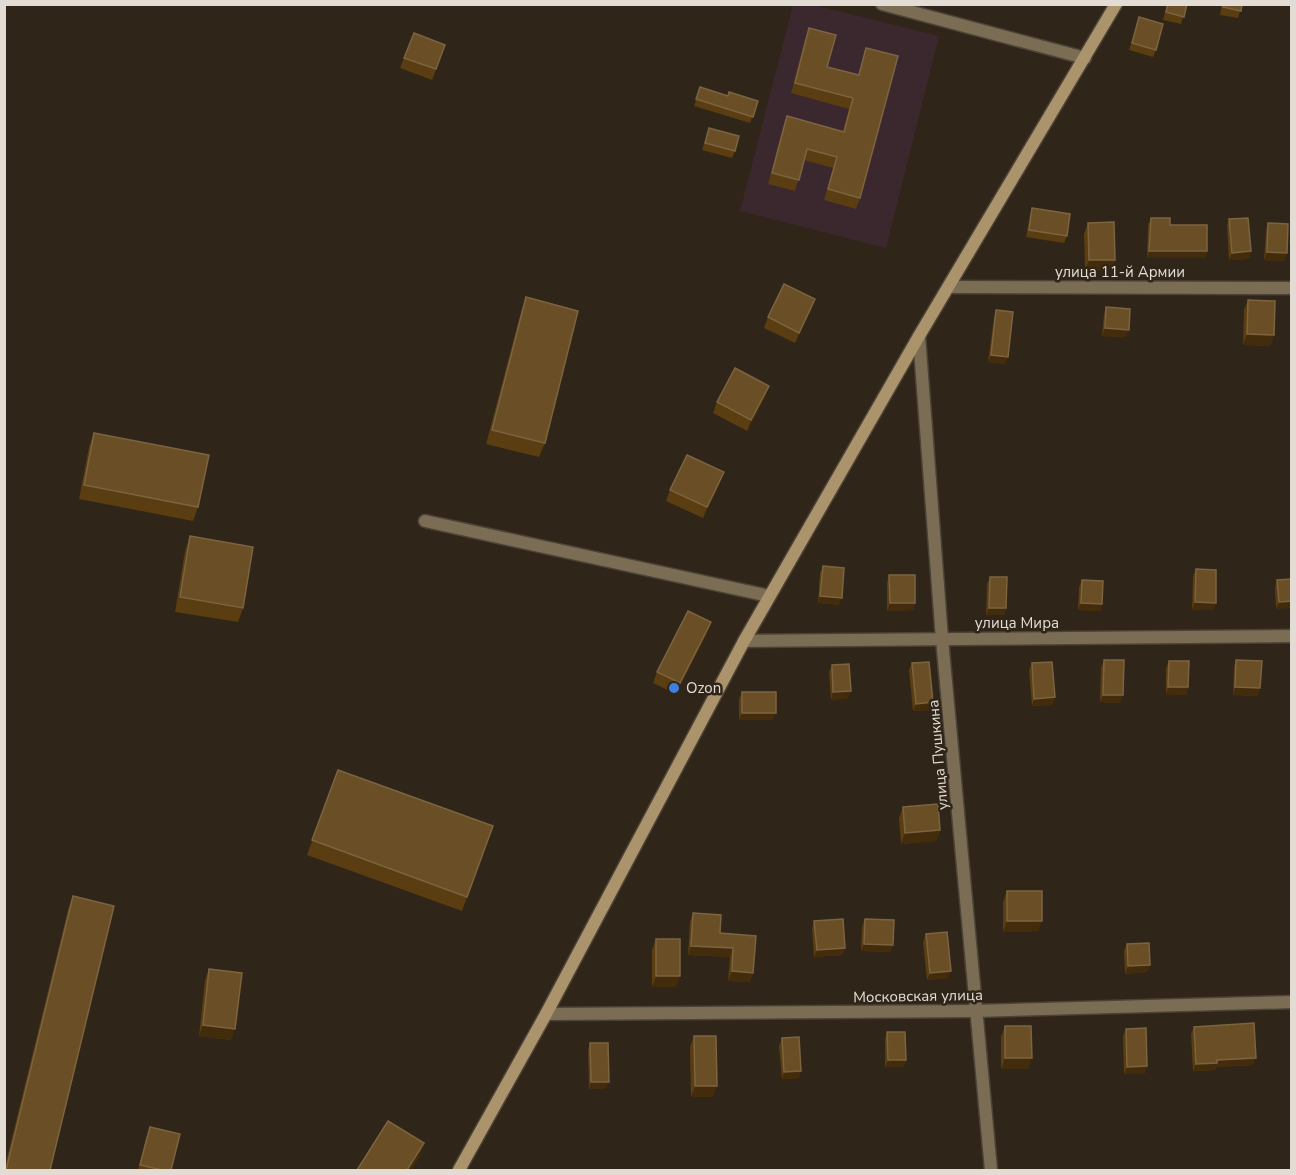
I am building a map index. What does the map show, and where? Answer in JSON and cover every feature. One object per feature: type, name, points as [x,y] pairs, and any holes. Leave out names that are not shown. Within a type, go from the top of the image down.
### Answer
[{"type":"main road","points":[[459,1170],[546,1014],[744,641],[919,336],[1116,4]]},
{"type":"street","points":[[882,4],[1085,58]]},
{"type":"street","name":"улица 11-й Армии","points":[[949,287],[1292,288]]},
{"type":"street","name":"улица Пушкина","points":[[919,336],[942,639],[991,1170]]},
{"type":"street","points":[[425,521],[770,596]]},
{"type":"street","name":"улица Мира","points":[[744,641],[1292,636]]},
{"type":"street","name":"Московская улица","points":[[546,1014],[975,1011],[1292,1002]]},
{"type":"shaded area","points":[[793,5],[813,5],[939,36],[886,248],[740,211]]},
{"type":"building","points":[[1168,4],[1187,4],[1184,17],[1166,12]]},
{"type":"building","points":[[1223,4],[1242,4],[1241,11],[1223,7]]},
{"type":"building","points":[[1139,17],[1163,24],[1156,50],[1132,43]]},
{"type":"building","points":[[809,28],[836,35],[827,67],[859,75],[866,48],[898,56],[860,198],[828,189],[837,157],[807,149],[799,180],[772,173],[787,116],[844,132],[853,98],[795,83]]},
{"type":"building","points":[[414,33],[445,45],[436,69],[404,58]]},
{"type":"building","points":[[700,87],[728,96],[729,92],[758,101],[753,117],[696,99]]},
{"type":"building","points":[[709,128],[739,136],[735,151],[705,143]]},
{"type":"building","points":[[1032,208],[1070,214],[1067,236],[1029,230]]},
{"type":"building","points":[[1151,218],[1170,218],[1170,225],[1207,225],[1207,251],[1149,251]]},
{"type":"building","points":[[1248,218],[1251,251],[1232,253],[1229,219]]},
{"type":"building","points":[[1114,222],[1115,260],[1089,260],[1088,223]]},
{"type":"building","points":[[1268,223],[1288,224],[1287,253],[1267,252]]},
{"type":"building","points":[[784,284],[815,299],[799,333],[768,317]]},
{"type":"building","points":[[526,297],[578,311],[545,443],[492,430]]},
{"type":"building","points":[[1248,300],[1275,301],[1274,335],[1247,334]]},
{"type":"building","points":[[1106,307],[1130,309],[1129,330],[1105,328]]},
{"type":"building","points":[[996,310],[1013,312],[1008,357],[991,355]]},
{"type":"building","points":[[735,368],[769,386],[751,420],[717,402]]},
{"type":"building","points":[[94,433],[209,455],[198,507],[84,485]]},
{"type":"building","points":[[687,455],[724,472],[707,507],[670,490]]},
{"type":"building","points":[[190,536],[253,547],[243,608],[180,597]]},
{"type":"building","points":[[823,566],[844,568],[842,598],[820,596]]},
{"type":"building","points":[[1196,569],[1216,570],[1216,603],[1195,602]]},
{"type":"building","points":[[889,575],[915,575],[915,603],[890,603]]},
{"type":"building","points":[[990,577],[1007,577],[1006,608],[989,608]]},
{"type":"building","points":[[1292,579],[1292,601],[1279,602],[1277,580]]},
{"type":"building","points":[[1082,580],[1103,581],[1102,604],[1081,603]]},
{"type":"building","points":[[688,611],[711,622],[680,683],[657,672]]},
{"type":"building","points":[[1104,660],[1124,660],[1123,695],[1103,695]]},
{"type":"building","points":[[1236,660],[1262,661],[1260,688],[1235,687]]},
{"type":"building","points":[[1169,661],[1189,661],[1188,687],[1168,687]]},
{"type":"building","points":[[929,662],[933,702],[916,704],[912,663]]},
{"type":"building","points":[[1052,662],[1055,697],[1034,699],[1032,663]]},
{"type":"building","points":[[849,664],[851,691],[833,692],[832,665]]},
{"type":"building","points":[[742,692],[776,692],[776,713],[742,713]]},
{"type":"building","points":[[338,770],[493,826],[467,897],[312,840]]},
{"type":"building","points":[[938,804],[940,830],[905,833],[903,807]]},
{"type":"building","points":[[1007,891],[1042,891],[1042,921],[1007,921]]},
{"type":"building","points":[[73,896],[114,906],[50,1170],[6,1170]]},
{"type":"building","points":[[693,913],[721,915],[720,933],[756,936],[753,973],[732,971],[733,948],[691,946]]},
{"type":"building","points":[[843,919],[845,948],[817,950],[814,921]]},
{"type":"building","points":[[865,919],[894,920],[893,945],[864,944]]},
{"type":"building","points":[[947,932],[951,971],[930,973],[926,934]]},
{"type":"building","points":[[656,939],[680,939],[680,976],[656,976]]},
{"type":"building","points":[[1149,943],[1150,965],[1128,966],[1127,944]]},
{"type":"building","points":[[209,969],[242,973],[235,1029],[203,1025]]},
{"type":"building","points":[[1254,1023],[1256,1058],[1217,1060],[1217,1063],[1196,1064],[1194,1027]]},
{"type":"building","points":[[1005,1026],[1031,1026],[1032,1058],[1005,1058]]},
{"type":"building","points":[[1146,1028],[1147,1066],[1127,1067],[1126,1029]]},
{"type":"building","points":[[887,1032],[905,1032],[906,1060],[888,1060]]},
{"type":"building","points":[[694,1036],[716,1036],[717,1086],[695,1086]]},
{"type":"building","points":[[799,1037],[801,1071],[784,1072],[782,1038]]},
{"type":"building","points":[[590,1043],[608,1043],[609,1082],[591,1082]]},
{"type":"building","points":[[388,1121],[424,1143],[407,1170],[357,1170]]},
{"type":"building","points":[[150,1127],[180,1134],[171,1170],[140,1165]]},
{"type":"place","name":"Ozon","points":[[674,688]]}]
